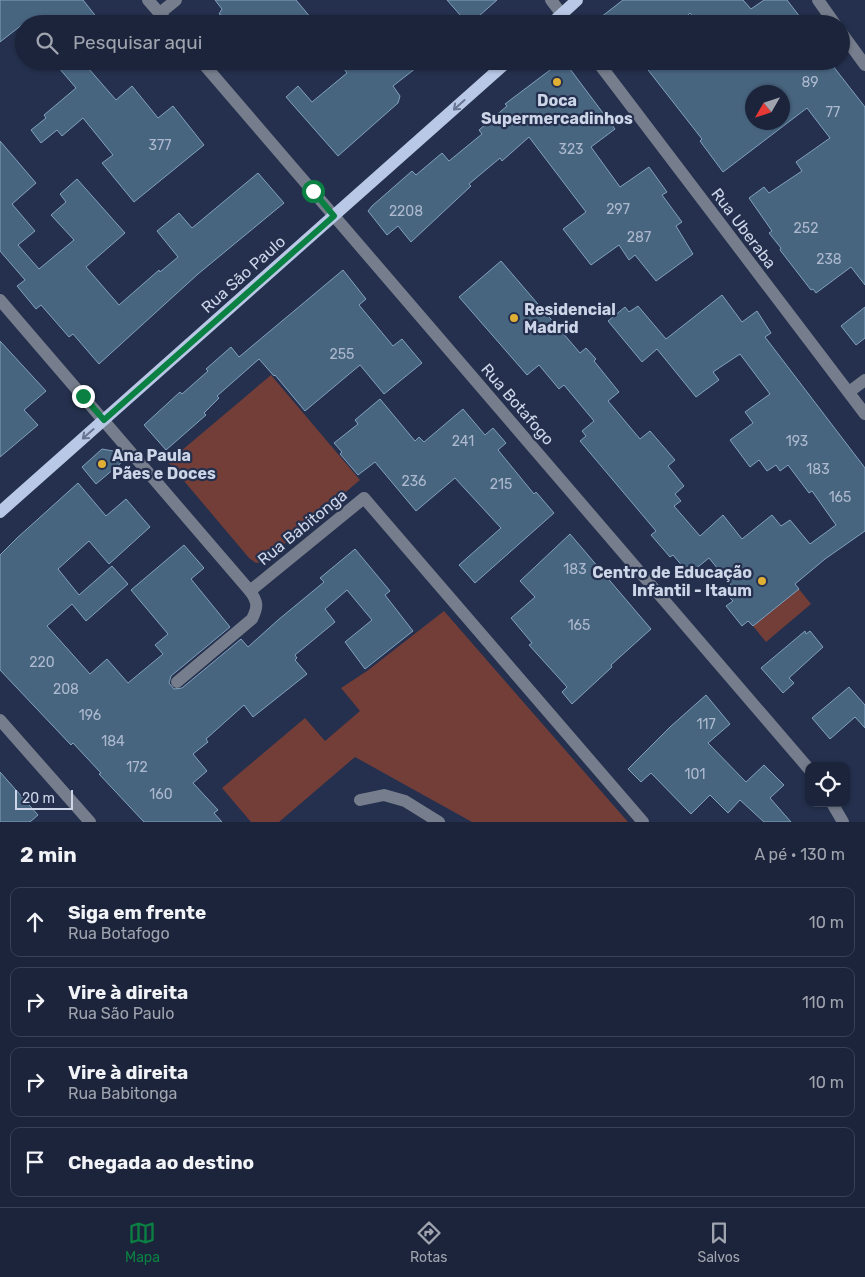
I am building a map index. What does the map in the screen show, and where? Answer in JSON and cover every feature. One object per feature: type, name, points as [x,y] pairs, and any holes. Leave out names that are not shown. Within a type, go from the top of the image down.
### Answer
[{"type":"main road","points":[[568,15],[577,0]]},
{"type":"main road","name":"Rua São Paulo","points":[[0,512],[498,70]]},
{"type":"street","points":[[148,0],[160,13],[176,0]]},
{"type":"street","points":[[551,0],[562,15]]},
{"type":"street","points":[[818,0],[829,15]]},
{"type":"street","points":[[850,44],[865,65]]},
{"type":"street","name":"Rua Botafogo","points":[[209,70],[805,763]]},
{"type":"street","name":"Rua Uberaba","points":[[605,70],[865,414]]},
{"type":"street","points":[[0,300],[257,600],[257,610],[252,619],[177,682]]},
{"type":"street","points":[[849,392],[865,380]]},
{"type":"street","name":"Rua Babitonga","points":[[250,591],[364,498],[643,822]]},
{"type":"street","points":[[0,720],[90,822]]},
{"type":"street","points":[[360,800],[384,795],[405,801],[439,822]]},
{"type":"street","points":[[834,807],[843,822]]},
{"type":"shaded area","points":[[271,375],[360,480],[263,562],[256,563],[249,558],[168,462]]},
{"type":"shaded area","points":[[799,589],[811,604],[766,642],[753,626]]},
{"type":"shaded area","points":[[444,611],[628,822],[472,822],[355,757],[279,822],[251,822],[222,788],[305,718],[325,741],[360,711],[341,688],[367,671]]},
{"type":"building","points":[[0,0],[83,0],[95,15],[15,15],[15,30],[0,42]]},
{"type":"building","points":[[215,0],[296,0],[308,15],[221,15],[219,14],[222,9]]},
{"type":"building","points":[[447,0],[497,0],[480,15],[460,15]]},
{"type":"building","points":[[623,0],[743,0],[751,9],[764,0],[787,0],[798,15],[692,15],[690,13],[688,15],[604,15]]},
{"type":"building","points":[[61,70],[90,70],[116,100],[132,86],[158,118],[173,106],[204,145],[134,202],[102,163],[113,155],[83,118],[62,136],[57,130],[41,143],[31,130],[46,118],[44,115],[76,88]]},
{"type":"building","points":[[345,70],[413,70],[393,86],[400,96],[398,103],[338,156],[286,97],[298,86],[312,102],[347,73]]},
{"type":"building","points":[[550,70],[571,70],[615,129],[591,147],[620,187],[649,167],[667,192],[662,195],[682,222],[676,226],[693,254],[656,281],[635,255],[629,260],[619,245],[591,265],[563,229],[586,212],[529,137],[502,161],[500,158],[469,184],[471,186],[411,242],[398,226],[387,235],[368,211],[372,206],[412,171],[416,175],[442,153],[449,161],[482,134],[479,130],[507,106],[505,104]]},
{"type":"building","points":[[648,70],[836,70],[865,107],[865,285],[851,267],[816,293],[813,289],[811,290],[780,250],[781,248],[769,233],[772,231],[749,198],[764,187],[769,193],[802,171],[796,162],[830,138],[807,108],[790,121],[790,85],[745,85],[745,130],[778,130],[723,172],[700,141],[702,139]]},
{"type":"building","points":[[0,141],[36,183],[12,204],[35,231],[18,245],[39,269],[74,240],[51,215],[66,202],[60,194],[77,179],[125,233],[86,267],[119,305],[159,270],[160,272],[178,257],[157,231],[179,213],[192,228],[258,173],[284,203],[198,274],[99,364],[73,334],[69,337],[41,305],[36,309],[17,286],[25,280],[0,251]]},
{"type":"building","points":[[501,261],[580,353],[586,348],[596,359],[594,361],[619,392],[608,401],[640,439],[650,431],[675,460],[668,466],[684,486],[675,494],[681,501],[674,506],[700,536],[723,515],[742,539],[772,515],[781,526],[790,520],[810,544],[836,525],[812,491],[809,493],[788,465],[780,471],[776,465],[767,471],[759,460],[750,467],[730,440],[753,423],[745,412],[770,394],[740,354],[713,372],[719,380],[696,397],[657,349],[642,362],[608,321],[625,307],[629,312],[638,306],[666,339],[722,295],[742,322],[757,311],[771,333],[765,337],[865,468],[865,531],[825,559],[795,584],[799,589],[753,626],[748,621],[742,626],[726,606],[733,601],[728,596],[735,590],[709,558],[689,574],[673,555],[670,557],[651,535],[656,531],[580,441],[586,436],[582,431],[594,421],[564,385],[559,389],[539,365],[527,375],[459,297]]},
{"type":"building","points":[[343,270],[366,299],[359,305],[393,346],[402,339],[422,363],[384,394],[360,365],[305,411],[259,359],[217,396],[219,398],[204,413],[206,415],[166,450],[144,425],[180,392],[182,394],[208,371],[206,369],[231,347],[239,357]]},
{"type":"building","points":[[865,307],[865,338],[856,345],[841,326]]},
{"type":"building","points":[[0,341],[46,391],[24,410],[38,425],[0,457]]},
{"type":"building","points":[[380,399],[415,441],[419,437],[424,442],[463,409],[485,435],[493,428],[506,443],[498,450],[534,494],[536,492],[554,513],[475,583],[459,565],[501,528],[455,478],[416,511],[375,462],[358,475],[340,454],[342,452],[334,443],[358,424],[355,420]]},
{"type":"building","name":"Ana Paula Pães e Doces","points":[[102,449],[113,451],[122,462],[96,484],[82,467]]},
{"type":"building","points":[[78,483],[106,516],[126,499],[150,527],[109,564],[89,541],[58,569],[79,595],[112,566],[128,584],[86,621],[72,604],[47,626],[90,674],[107,659],[128,683],[163,654],[155,645],[168,634],[131,590],[184,545],[204,568],[191,579],[230,627],[171,676],[169,683],[174,689],[182,688],[241,639],[248,647],[324,582],[320,578],[355,549],[390,591],[385,595],[413,631],[365,669],[345,642],[372,620],[347,590],[325,609],[335,622],[295,655],[297,658],[295,660],[307,674],[253,717],[244,705],[206,739],[208,742],[193,754],[207,771],[193,783],[218,810],[214,813],[222,822],[144,822],[73,743],[71,745],[0,670],[0,555]]},
{"type":"building","points":[[570,534],[651,629],[572,704],[562,692],[567,687],[529,645],[532,643],[511,618],[535,597],[520,581]]},
{"type":"building","points":[[805,631],[806,634],[810,631],[823,647],[789,678],[794,683],[783,693],[761,668]]},
{"type":"building","points":[[849,687],[865,705],[865,728],[855,717],[830,739],[812,718]]},
{"type":"building","points":[[706,695],[730,724],[708,743],[746,782],[764,765],[784,785],[770,798],[791,822],[764,822],[740,800],[728,813],[710,795],[691,814],[651,773],[641,782],[628,769],[670,727]]},
{"type":"building","points":[[0,772],[38,815],[30,822],[0,822]]},
{"type":"place","name":"Doca Supermercadinhos","points":[[557,82]]},
{"type":"place","name":"Residencial Madrid","points":[[514,318]]},
{"type":"place","name":"Ana Paula Pães e Doces","points":[[102,464]]},
{"type":"place","name":"Centro de Educação Infantil - Itaum","points":[[762,581]]},
{"type":"route","points":[[83,396],[104,420],[334,216],[313,191]]}]
